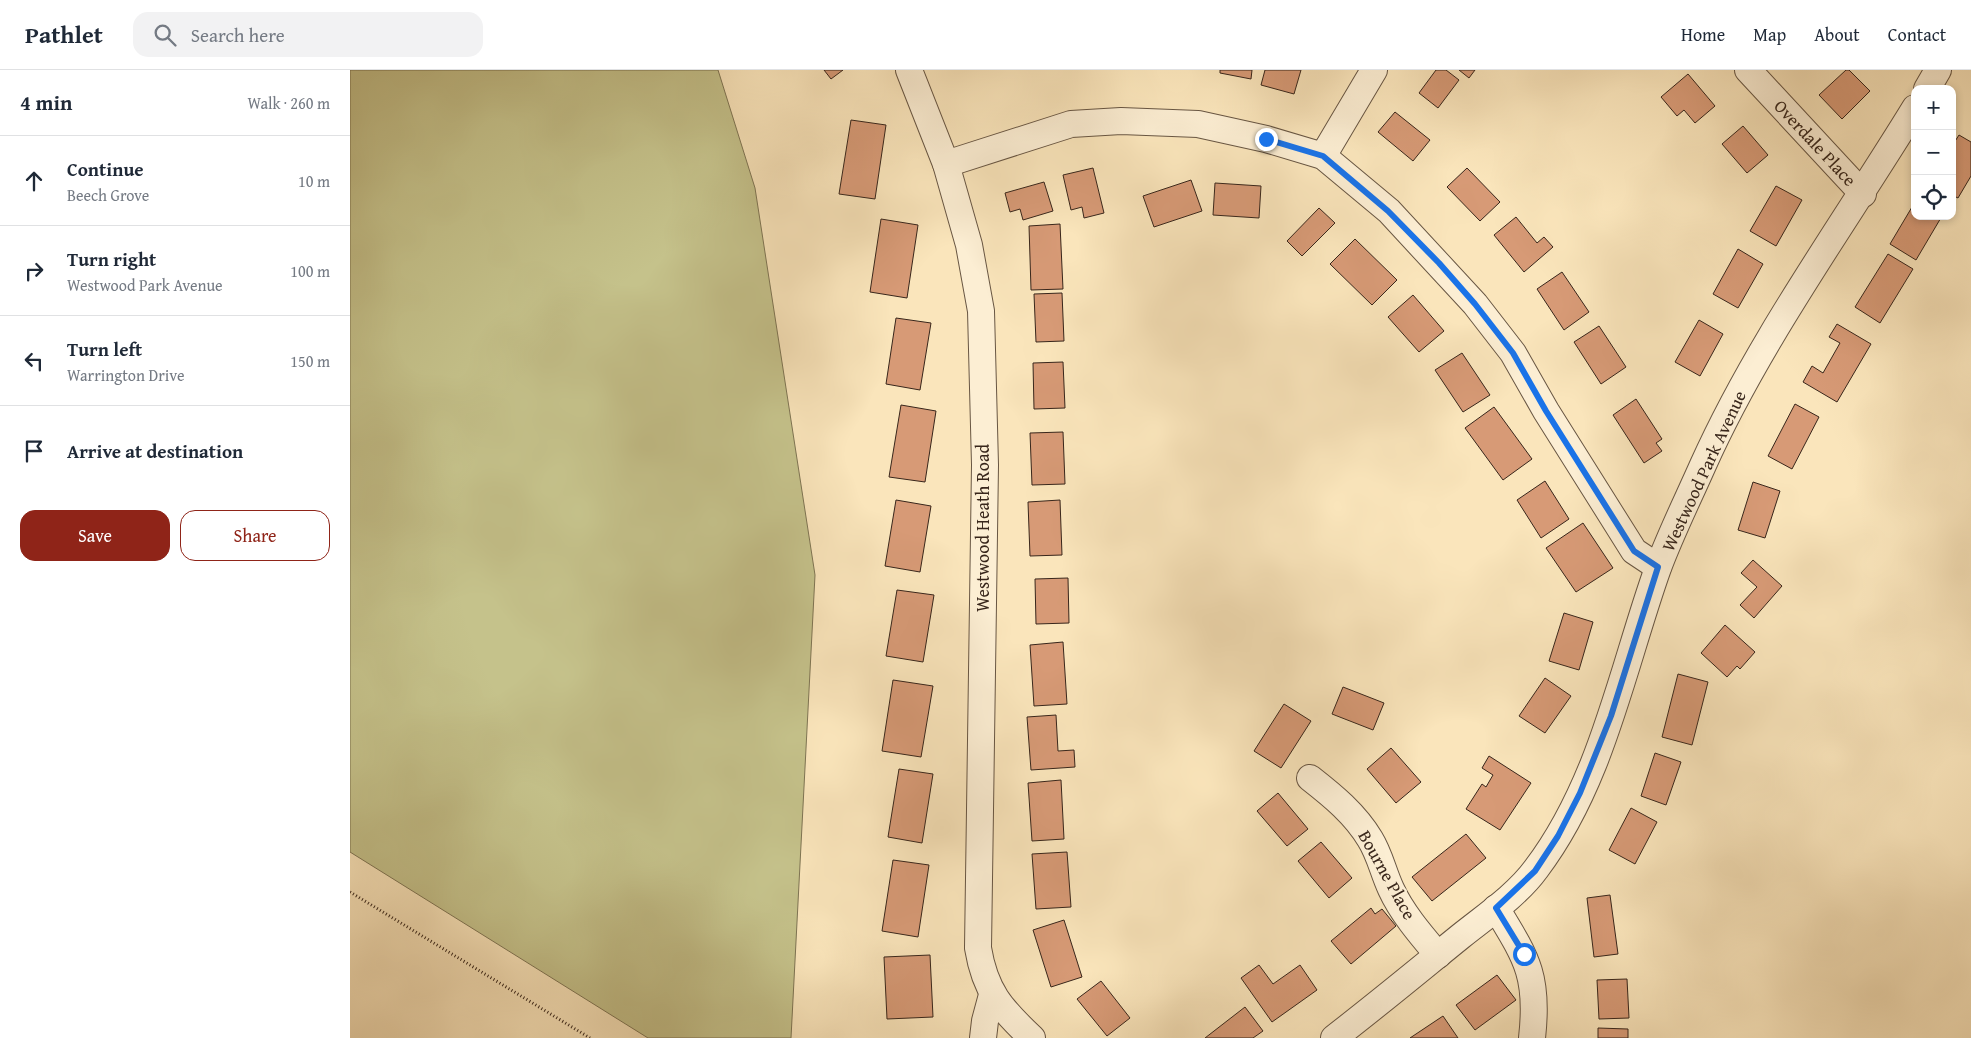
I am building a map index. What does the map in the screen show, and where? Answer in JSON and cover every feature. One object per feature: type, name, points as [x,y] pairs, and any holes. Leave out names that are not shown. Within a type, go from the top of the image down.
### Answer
[{"type":"street","name":"Westwood Heath Road","points":[[909,70],[946,164],[969,245],[981,311],[985,465],[978,948],[984,976],[992,994],[1004,1012],[1032,1038]]},
{"type":"street","points":[[1323,156],[1374,70]]},
{"type":"street","name":"Overdale Place","points":[[1748,70],[1863,194]]},
{"type":"street","points":[[1929,85],[1938,70]]},
{"type":"street","name":"Westwood Park Avenue","points":[[1338,1037],[1496,908],[1535,871],[1558,836],[1580,793],[1611,716],[1658,567],[1704,462],[1735,400],[1911,115]]},
{"type":"street","points":[[946,164],[1071,124],[1121,121],[1198,124],[1266,139],[1323,156],[1388,211],[1475,304],[1513,353],[1546,411],[1634,551],[1658,567]]},
{"type":"street","name":"Bourne Place","points":[[1310,778],[1338,800],[1369,837],[1380,857],[1391,889],[1404,911],[1438,955]]},
{"type":"street","points":[[1496,908],[1524,954],[1532,974],[1535,1005],[1532,1038]]},
{"type":"street","points":[[984,1038],[984,1021],[992,994]]},
{"type":"path","points":[[350,892],[590,1038]]},
{"type":"shaded area","points":[[350,70],[718,70],[755,188],[815,575],[791,1038],[648,1038],[350,852]]},
{"type":"building","points":[[824,70],[843,70],[831,79]]},
{"type":"building","points":[[1220,70],[1252,70],[1251,79],[1220,73]]},
{"type":"building","points":[[1265,70],[1301,70],[1294,94],[1261,85]]},
{"type":"building","points":[[1436,70],[1446,70],[1459,80],[1438,108],[1419,93]]},
{"type":"building","points":[[1459,70],[1475,70],[1469,78]]},
{"type":"building","points":[[1846,70],[1849,70],[1870,91],[1842,119],[1819,95]]},
{"type":"building","points":[[1688,74],[1715,106],[1695,123],[1684,110],[1677,116],[1661,97]]},
{"type":"building","points":[[1395,112],[1430,140],[1413,161],[1378,132]]},
{"type":"building","points":[[851,120],[886,125],[875,199],[839,194]]},
{"type":"building","points":[[1743,126],[1768,155],[1747,173],[1722,144]]},
{"type":"building","points":[[1959,135],[1971,142],[1971,176],[1958,198],[1956,197],[1956,140]]},
{"type":"building","points":[[1093,168],[1104,213],[1084,218],[1082,207],[1071,210],[1063,175]]},
{"type":"building","points":[[1467,168],[1500,202],[1480,221],[1447,187]]},
{"type":"building","points":[[1191,180],[1202,211],[1154,227],[1143,196]]},
{"type":"building","points":[[1044,182],[1053,211],[1023,220],[1020,209],[1010,212],[1005,193]]},
{"type":"building","points":[[1215,183],[1261,186],[1259,218],[1213,215]]},
{"type":"building","points":[[1776,186],[1802,200],[1776,246],[1750,231]]},
{"type":"building","points":[[1319,208],[1335,223],[1302,256],[1287,241]]},
{"type":"building","points":[[1911,209],[1911,220],[1940,220],[1916,260],[1890,244]]},
{"type":"building","points":[[1516,217],[1537,243],[1544,237],[1553,247],[1524,272],[1494,235]]},
{"type":"building","points":[[881,219],[918,225],[907,298],[870,292]]},
{"type":"building","points":[[1060,224],[1063,289],[1031,290],[1029,226]]},
{"type":"building","points":[[1355,239],[1397,280],[1372,305],[1330,264]]},
{"type":"building","points":[[1738,249],[1763,264],[1738,308],[1713,294]]},
{"type":"building","points":[[1888,254],[1913,269],[1880,323],[1855,307]]},
{"type":"building","points":[[1562,272],[1589,312],[1564,330],[1537,289]]},
{"type":"building","points":[[1062,293],[1064,341],[1036,342],[1034,294]]},
{"type":"building","points":[[1413,295],[1444,331],[1419,352],[1388,317]]},
{"type":"building","points":[[896,318],[931,323],[920,390],[886,384]]},
{"type":"building","points":[[1699,320],[1723,334],[1700,376],[1675,362]]},
{"type":"building","points":[[1837,324],[1871,344],[1837,402],[1803,382],[1812,366],[1823,373],[1840,343],[1829,337]]},
{"type":"building","points":[[1599,326],[1626,367],[1601,384],[1574,342]]},
{"type":"building","points":[[1462,353],[1490,395],[1463,412],[1435,370]]},
{"type":"building","points":[[1063,362],[1065,408],[1034,409],[1033,363]]},
{"type":"building","points":[[1636,399],[1662,439],[1656,443],[1662,451],[1644,463],[1613,415]]},
{"type":"building","points":[[1795,404],[1819,417],[1792,469],[1768,456]]},
{"type":"building","points":[[901,405],[936,411],[925,482],[889,477]]},
{"type":"building","points":[[1494,407],[1532,459],[1503,480],[1465,428]]},
{"type":"building","points":[[1063,432],[1065,484],[1032,485],[1030,433]]},
{"type":"building","points":[[1545,481],[1569,519],[1541,538],[1517,500]]},
{"type":"building","points":[[1753,482],[1780,491],[1765,538],[1738,530]]},
{"type":"building","points":[[896,500],[931,506],[920,572],[885,566]]},
{"type":"building","points":[[1060,500],[1062,555],[1030,556],[1028,502]]},
{"type":"building","points":[[1583,523],[1613,568],[1576,592],[1546,548]]},
{"type":"building","points":[[1753,560],[1782,586],[1754,618],[1740,605],[1757,587],[1741,573]]},
{"type":"building","points":[[1068,578],[1069,623],[1036,624],[1035,579]]},
{"type":"building","points":[[897,590],[934,595],[923,662],[886,656]]},
{"type":"building","points":[[1564,613],[1593,622],[1579,670],[1549,661]]},
{"type":"building","points":[[1725,625],[1755,652],[1740,669],[1737,666],[1727,677],[1701,653]]},
{"type":"building","points":[[1063,642],[1067,704],[1034,706],[1030,645]]},
{"type":"building","points":[[1678,674],[1708,682],[1692,745],[1662,737]]},
{"type":"building","points":[[1545,678],[1571,696],[1545,733],[1519,716]]},
{"type":"building","points":[[893,680],[933,686],[921,757],[882,751]]},
{"type":"building","points":[[1343,687],[1384,703],[1373,730],[1332,714]]},
{"type":"building","points":[[1284,704],[1311,721],[1281,768],[1254,751]]},
{"type":"building","points":[[1056,715],[1058,751],[1074,750],[1075,767],[1031,770],[1027,717]]},
{"type":"building","points":[[1391,748],[1421,782],[1396,803],[1367,769]]},
{"type":"building","points":[[1655,753],[1681,762],[1666,805],[1641,796]]},
{"type":"building","points":[[1489,756],[1531,783],[1500,830],[1466,809],[1482,784],[1486,787],[1493,775],[1482,768]]},
{"type":"building","points":[[899,769],[933,774],[922,843],[888,837]]},
{"type":"building","points":[[1061,780],[1064,839],[1032,841],[1028,783]]},
{"type":"building","points":[[1278,793],[1308,829],[1287,846],[1257,811]]},
{"type":"building","points":[[1631,808],[1657,822],[1635,864],[1609,850]]},
{"type":"building","points":[[1466,834],[1486,858],[1432,901],[1412,877]]},
{"type":"building","points":[[1321,842],[1352,878],[1329,898],[1298,861]]},
{"type":"building","points":[[1067,852],[1071,907],[1036,909],[1032,854]]},
{"type":"building","points":[[893,860],[929,865],[918,937],[882,931]]},
{"type":"building","points":[[1610,895],[1618,954],[1594,957],[1587,898]]},
{"type":"building","points":[[1371,908],[1375,914],[1382,909],[1396,926],[1351,964],[1331,941]]},
{"type":"building","points":[[1064,920],[1082,977],[1051,987],[1033,930]]},
{"type":"building","points":[[930,955],[933,1017],[887,1019],[884,957]]},
{"type":"building","points":[[1259,965],[1273,984],[1300,965],[1317,990],[1272,1022],[1241,978]]},
{"type":"building","points":[[1497,975],[1516,1000],[1475,1030],[1456,1005]]},
{"type":"building","points":[[1627,979],[1629,1018],[1599,1019],[1597,980]]},
{"type":"building","points":[[1101,981],[1130,1018],[1107,1036],[1077,999]]},
{"type":"building","points":[[1245,1007],[1263,1031],[1253,1038],[1205,1038]]},
{"type":"building","points":[[1443,1016],[1458,1038],[1410,1038]]},
{"type":"building","points":[[1598,1028],[1628,1029],[1628,1038],[1598,1038]]},
{"type":"route","points":[[1266,139],[1323,156],[1388,211],[1439,263],[1475,304],[1513,353],[1546,411],[1634,551],[1658,567],[1611,716],[1580,793],[1558,836],[1535,871],[1496,908],[1524,954]]}]
